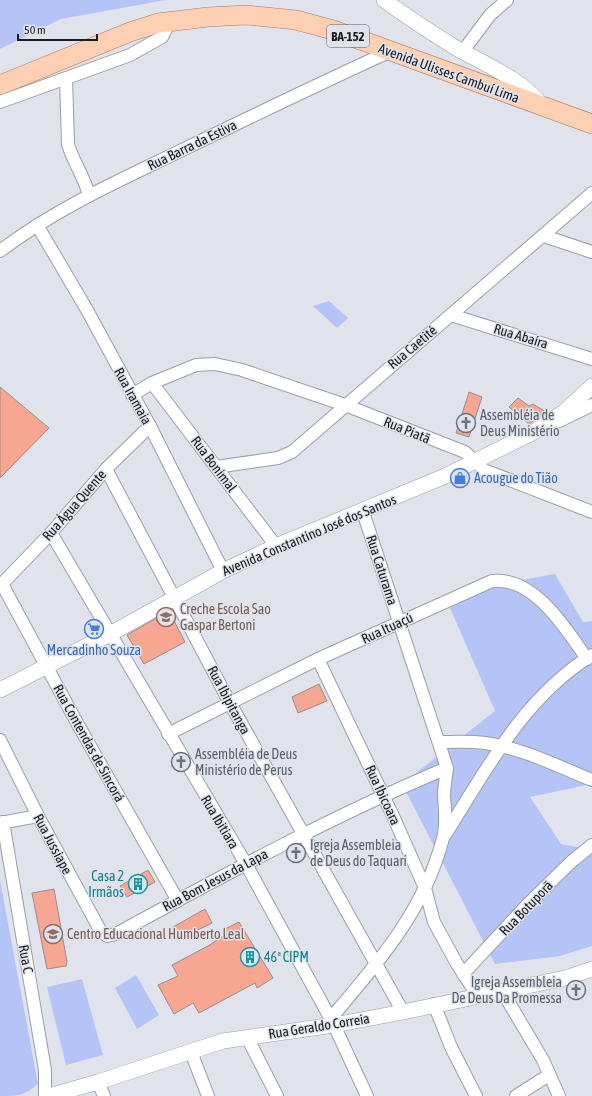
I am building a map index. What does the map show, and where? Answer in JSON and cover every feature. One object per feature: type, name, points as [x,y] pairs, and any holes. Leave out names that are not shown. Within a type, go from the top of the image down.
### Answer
[{"type":"main road","name":"Avenida Ulisses Cambuí Lima","points":[[0,85],[137,30],[170,21],[246,15],[271,16],[296,20],[333,30],[589,124]]},
{"type":"street","points":[[384,0],[463,51],[521,85],[534,96],[544,108]]},
{"type":"street","points":[[463,51],[490,15],[507,0]]},
{"type":"street","points":[[0,102],[130,55],[162,37],[170,21]]},
{"type":"street","name":"Rua Barra da Estiva","points":[[0,251],[37,225],[89,195],[282,101],[391,51]]},
{"type":"street","points":[[66,78],[68,144],[70,154],[85,180],[89,195]]},
{"type":"street","name":"Rua Caetité","points":[[216,467],[278,458],[292,452],[592,193]]},
{"type":"street","name":"Rua Iramaia","points":[[37,225],[150,426],[223,571]]},
{"type":"street","points":[[544,236],[592,252]]},
{"type":"street","name":"Rua Abaíra","points":[[450,315],[592,359]]},
{"type":"street","name":"Rua Piatã","points":[[132,394],[152,383],[192,366],[215,364],[242,370],[345,405],[464,452],[474,463],[484,470],[592,512]]},
{"type":"street","name":"Rua Bonimal","points":[[152,383],[276,546]]},
{"type":"street","name":"Avenida Constantino José dos Santos","points":[[0,690],[46,665],[110,634],[223,571],[276,546],[363,512],[474,463],[532,434],[590,395]]},
{"type":"street","name":"Rua Água Quente","points":[[1,585],[51,533],[106,469],[150,426]]},
{"type":"street","name":"Rua Ibipitanga","points":[[106,469],[230,703],[403,1012]]},
{"type":"street","name":"Rua Caturama","points":[[363,512],[447,768]]},
{"type":"street","name":"Rua Ibitiara","points":[[51,533],[168,734],[246,864],[333,1022],[367,1096]]},
{"type":"street","name":"Rua Ituaçú","points":[[168,734],[318,659],[484,583],[500,580],[509,581],[520,586],[548,607],[589,657]]},
{"type":"street","name":"Rua Contendas de Sincorá","points":[[1,585],[178,900]]},
{"type":"street","points":[[333,1022],[377,965],[406,923],[425,888],[443,838],[501,746],[540,697],[561,677],[589,657]]},
{"type":"street","name":"Rua Ibicoara","points":[[318,659],[383,794],[425,888],[434,922],[463,974],[477,995]]},
{"type":"street","name":"Rua Jussiape","points":[[0,740],[38,816],[102,934],[107,936],[116,934]]},
{"type":"street","points":[[439,742],[483,743],[501,746],[524,753],[592,780]]},
{"type":"street","points":[[443,838],[447,768]]},
{"type":"street","name":"Rua Bom Jesus da Lapa","points":[[116,934],[303,834],[383,794],[447,768]]},
{"type":"street","points":[[2,822],[38,816]]},
{"type":"street","name":"Rua C","points":[[2,822],[44,1070],[45,1096]]},
{"type":"street","name":"Rua Botuporã","points":[[463,974],[527,905],[571,862],[592,845]]},
{"type":"street","name":"Rua Geraldo Correia","points":[[49,1096],[101,1089],[191,1052],[223,1041],[333,1022],[403,1012],[434,1004],[565,978],[592,970]]},
{"type":"street","points":[[502,991],[531,1039],[559,1096]]},
{"type":"street","points":[[434,1004],[451,1047],[476,1096]]},
{"type":"street","points":[[246,1037],[277,1096]]},
{"type":"street","points":[[191,1052],[208,1096]]},
{"type":"street","points":[[516,1096],[549,1075]]},
{"type":"shaded area","points":[[0,0],[166,0],[61,19],[0,49]]},
{"type":"shaded area","points":[[329,301],[348,318],[337,328],[313,306]]},
{"type":"shaded area","points":[[555,574],[583,622],[592,621],[592,784],[530,797],[561,844],[592,850],[592,946],[560,956],[495,964],[402,784],[495,711],[450,608],[491,586]]},
{"type":"shaded area","points":[[0,880],[38,1084],[25,1093],[12,1096],[0,1096]]},
{"type":"shaded area","points":[[136,975],[159,1015],[137,1029],[115,988]]},
{"type":"shaded area","points":[[82,979],[103,1055],[66,1065],[47,987]]},
{"type":"building","points":[[0,387],[49,428],[0,478]]},
{"type":"building","points":[[469,392],[482,397],[469,437],[456,433]]},
{"type":"building","points":[[518,398],[529,406],[533,404],[546,412],[529,424],[509,407]]},
{"type":"building","points":[[169,611],[185,642],[144,664],[127,635]]},
{"type":"building","points":[[319,684],[327,701],[298,713],[292,697]]},
{"type":"building","name":"Casa 2 Irmãos","points":[[148,870],[155,882],[127,897],[120,886]]},
{"type":"building","points":[[54,889],[67,962],[66,966],[47,969],[32,893]]},
{"type":"building","points":[[205,909],[212,923],[180,939],[173,927]]},
{"type":"building","points":[[239,922],[273,978],[257,988],[255,983],[199,1013],[193,1003],[174,1014],[158,985],[178,976],[172,965],[208,946],[226,934],[223,930]]},
{"type":"place","name":"Assembléia de Deus Ministério","points":[[466,423]]},
{"type":"place","name":"Acougue do Tião","points":[[460,478]]},
{"type":"place","name":"Creche Escola Sao Gaspar Bertoni","points":[[166,617]]},
{"type":"place","name":"Mercadinho Souza","points":[[94,629]]},
{"type":"place","name":"Assembléia de Deus Ministério de Perus","points":[[181,762]]},
{"type":"place","name":"Igreja Assembleia de Deus do Taquari","points":[[296,853]]},
{"type":"place","name":"Casa 2 Irmãos","points":[[138,884]]},
{"type":"place","name":"Centro Educacional Humberto Leal","points":[[53,934]]},
{"type":"place","name":"46ª CIPM","points":[[250,957]]},
{"type":"place","name":"Igreja Assembleia De Deus Da Promessa","points":[[576,990]]}]
